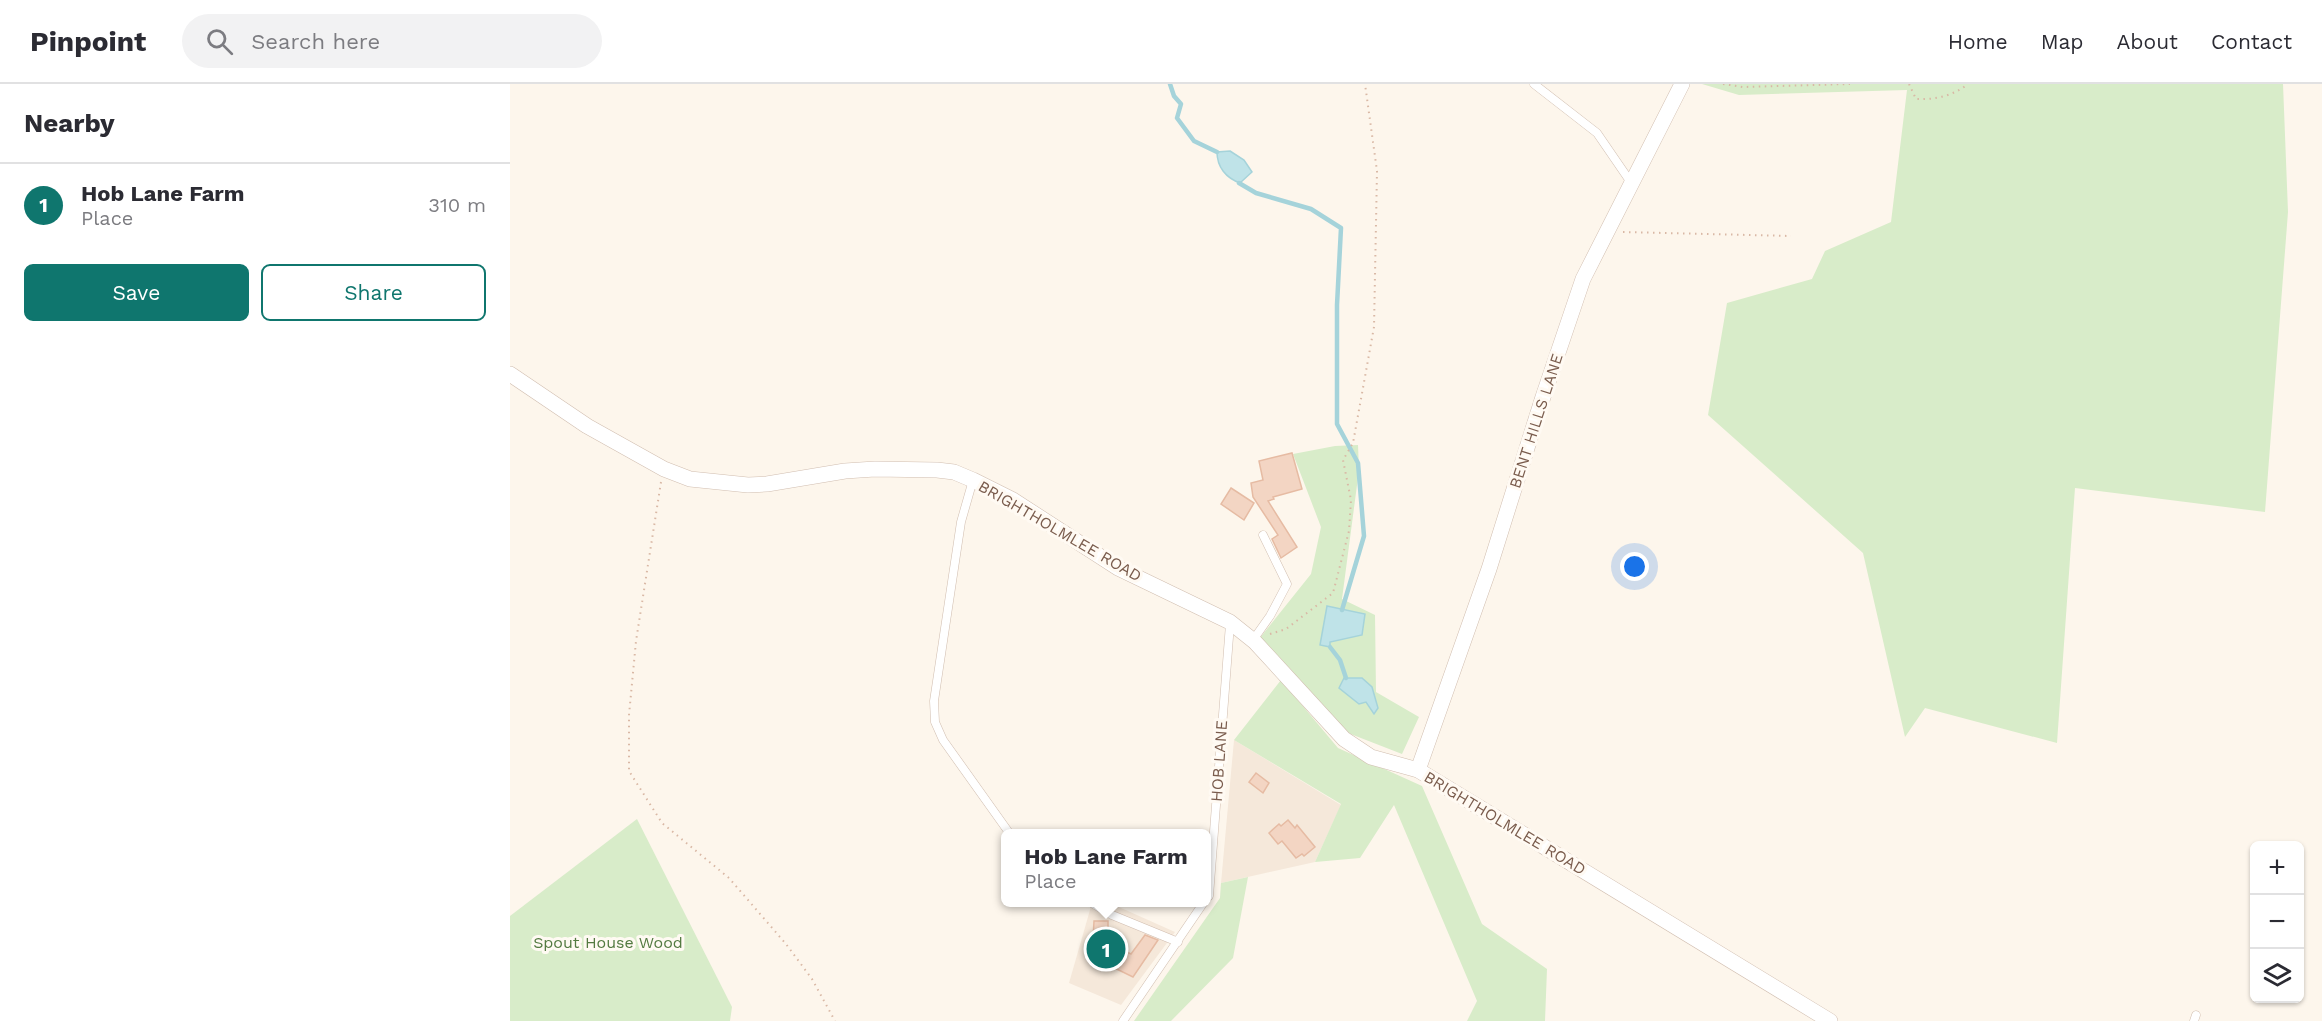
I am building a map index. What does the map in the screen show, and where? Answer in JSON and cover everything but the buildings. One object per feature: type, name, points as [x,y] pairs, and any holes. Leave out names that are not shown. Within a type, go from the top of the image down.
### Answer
[{"type":"street","name":"BENT HILLS LANE","points":[[1418,770],[1489,569],[1542,397],[1583,279],[1682,84]]},
{"type":"street","name":"BRIGHTHOLMLEE ROAD","points":[[510,374],[587,426],[664,469],[690,479],[748,485],[875,469],[938,470],[954,472],[973,480],[1013,500],[1118,568],[1230,622],[1255,642],[1344,739],[1371,757],[1418,770],[1830,1021]]},
{"type":"lane","points":[[1534,84],[1598,133],[1632,184]]},
{"type":"lane","points":[[973,480],[961,522],[951,580],[934,701],[935,722],[942,740],[1006,829]]},
{"type":"lane","points":[[1255,642],[1287,584],[1263,535]]},
{"type":"lane","name":"HOB LANE","points":[[1211,870],[1230,622]]},
{"type":"lane","points":[[1097,907],[1178,942]]},
{"type":"lane","name":"HOB LANE","points":[[1124,1021],[1201,907]]},
{"type":"path","points":[[1255,642],[1260,637],[1286,629],[1333,592],[1349,531],[1351,500],[1343,460],[1353,442],[1374,327],[1377,171],[1365,84]]},
{"type":"path","points":[[1723,84],[1743,87],[1850,84]]},
{"type":"path","points":[[1909,84],[1916,99],[1929,100],[1958,92],[1968,84]]},
{"type":"path","points":[[1609,228],[1626,233],[1791,236]]},
{"type":"path","points":[[664,469],[636,641],[629,714],[629,771],[662,823],[729,878],[786,944],[812,979],[835,1021]]},
{"type":"shaded area","points":[[1234,740],[1341,805],[1315,862],[1221,883]]},
{"type":"shaded area","points":[[1091,907],[1119,907],[1175,932],[1121,1005],[1069,983]]},
{"type":"green space","points":[[1702,84],[2283,84],[2288,212],[2265,512],[2075,488],[2057,743],[1925,708],[1905,737],[1863,553],[1708,415],[1727,303],[1812,279],[1825,251],[1891,222],[1907,90],[1739,95]]},
{"type":"green space","points":[[1358,445],[1359,470],[1342,599],[1375,615],[1376,692],[1419,717],[1402,754],[1348,733],[1259,639],[1311,574],[1321,527],[1293,454],[1335,446]]},
{"type":"green space","points":[[1281,680],[1338,748],[1422,786],[1482,924],[1547,969],[1545,1021],[1467,1021],[1477,1001],[1394,805],[1360,858],[1315,862],[1341,804],[1234,740]]},
{"type":"green space","name":"Spout House Wood","points":[[637,819],[732,1007],[730,1021],[510,1021],[510,916]]},
{"type":"green space","points":[[1248,877],[1233,958],[1171,1021],[1134,1021],[1220,898],[1221,883]]},
{"type":"water","points":[[1230,151],[1244,160],[1252,172],[1240,183],[1227,175],[1219,162],[1217,152]]},
{"type":"water","points":[[1327,606],[1365,614],[1362,635],[1330,642],[1330,647],[1320,645]]},
{"type":"water","points":[[1344,678],[1362,678],[1372,687],[1378,708],[1374,714],[1366,702],[1359,704],[1339,688]]},
{"type":"waterway","points":[[1170,84],[1174,96],[1181,104],[1177,118],[1194,141],[1217,152]]},
{"type":"waterway","points":[[1239,183],[1256,193],[1311,209],[1341,228],[1337,305],[1337,424],[1358,463],[1364,536],[1342,610]]},
{"type":"waterway","points":[[1330,647],[1340,660],[1346,678]]},
{"type":"place","name":"Hob Lane Farm","points":[[1106,949]]}]
